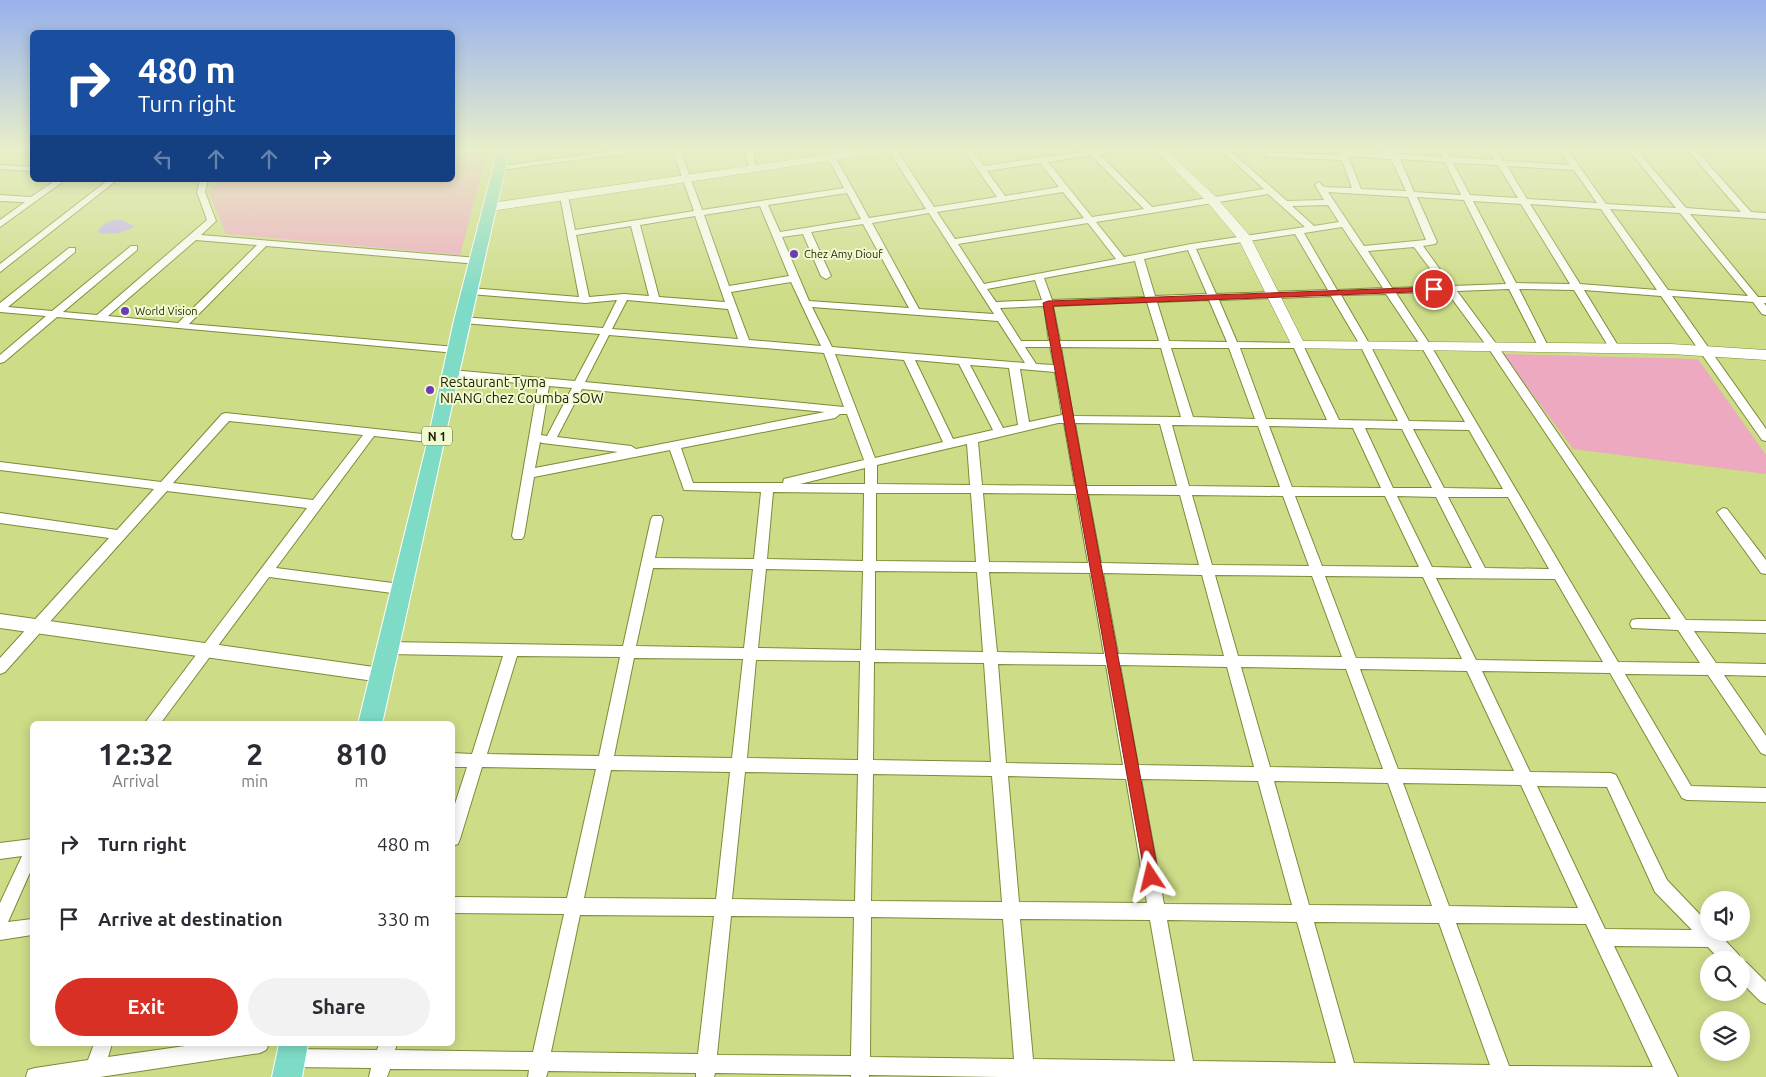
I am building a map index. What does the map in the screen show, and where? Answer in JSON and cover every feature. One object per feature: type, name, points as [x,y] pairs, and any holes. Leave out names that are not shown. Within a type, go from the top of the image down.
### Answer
[{"type":"highway","name":"N 1","points":[[371,721],[437,439],[462,320],[493,199]]},
{"type":"main road","points":[[491,207],[542,199]]},
{"type":"main road","points":[[1212,200],[1246,239],[1298,344],[1706,351],[1766,355]]},
{"type":"street","points":[[21,199],[33,200]]},
{"type":"street","points":[[0,269],[89,199]]},
{"type":"street","points":[[101,317],[212,221],[204,199]]},
{"type":"street","points":[[565,199],[586,300]]},
{"type":"street","points":[[694,199],[745,344]]},
{"type":"street","points":[[572,233],[788,199]]},
{"type":"street","points":[[854,199],[916,312]]},
{"type":"street","points":[[925,199],[1033,367]]},
{"type":"street","points":[[777,235],[1001,199]]},
{"type":"street","points":[[1073,199],[1121,259]]},
{"type":"street","points":[[1139,199],[1150,210]]},
{"type":"street","points":[[953,242],[1217,199]]},
{"type":"street","points":[[1280,199],[1312,229]]},
{"type":"street","points":[[1328,199],[1426,346],[1687,793],[1766,795]]},
{"type":"street","points":[[1362,249],[1432,242],[1413,199]]},
{"type":"street","points":[[1469,199],[1544,348]]},
{"type":"street","points":[[1492,199],[1766,216]]},
{"type":"street","points":[[1599,199],[1766,437]]},
{"type":"street","points":[[1673,199],[1766,312]]},
{"type":"street","points":[[1735,199],[1748,214]]},
{"type":"street","points":[[0,224],[33,200]]},
{"type":"street","points":[[1524,201],[1614,349]]},
{"type":"street","points":[[1285,204],[1330,202]]},
{"type":"street","points":[[764,203],[805,304],[828,350],[871,462],[860,1071]]},
{"type":"street","points":[[635,223],[655,300]]},
{"type":"street","points":[[982,287],[1138,256],[1345,224]]},
{"type":"street","points":[[806,230],[826,276]]},
{"type":"street","points":[[1298,231],[1365,345],[1481,573]]},
{"type":"street","points":[[193,237],[478,261]]},
{"type":"street","points":[[180,326],[264,243]]},
{"type":"street","points":[[1416,243],[1493,347],[1766,748]]},
{"type":"street","points":[[1191,247],[1233,344],[1504,1076]]},
{"type":"street","points":[[0,360],[134,248]]},
{"type":"street","points":[[0,308],[72,250]]},
{"type":"street","points":[[0,254],[17,256]]},
{"type":"street","points":[[1138,256],[1188,421]]},
{"type":"street","points":[[1039,276],[1048,303],[1187,1074]]},
{"type":"street","points":[[726,290],[795,278]]},
{"type":"street","points":[[993,305],[1549,285],[1766,300]]},
{"type":"street","points":[[470,291],[586,300],[624,298],[732,306]]},
{"type":"street","points":[[550,440],[624,298]]},
{"type":"street","points":[[805,304],[1001,318]]},
{"type":"street","points":[[0,308],[456,350]]},
{"type":"street","points":[[462,320],[1060,370]]},
{"type":"street","points":[[1018,344],[1298,344],[1336,424]]},
{"type":"street","points":[[908,357],[950,444]]},
{"type":"street","points":[[963,362],[1000,432]]},
{"type":"street","points":[[1014,366],[1024,427]]},
{"type":"street","points":[[451,373],[850,411]]},
{"type":"street","points":[[518,536],[544,382]]},
{"type":"street","points":[[528,474],[850,411]]},
{"type":"street","points":[[0,668],[226,417],[437,439]]},
{"type":"street","points":[[768,487],[1058,419],[1473,426]]},
{"type":"street","points":[[1165,421],[1348,1075]]},
{"type":"street","points":[[291,1060],[386,1051],[539,1069],[1668,1077],[1357,424]]},
{"type":"street","points":[[153,721],[371,432]]},
{"type":"street","points":[[534,438],[644,451]]},
{"type":"street","points":[[972,439],[1024,1072]]},
{"type":"street","points":[[674,445],[688,487],[1512,493]]},
{"type":"street","points":[[0,466],[316,505]]},
{"type":"street","points":[[706,1070],[768,487]]},
{"type":"street","points":[[1723,512],[1766,569]]},
{"type":"street","points":[[0,518],[120,535]]},
{"type":"street","points":[[539,1069],[657,519]]},
{"type":"street","points":[[648,563],[1559,574]]},
{"type":"street","points":[[266,572],[400,590]]},
{"type":"street","points":[[0,621],[381,675]]},
{"type":"street","points":[[1637,624],[1766,627]]},
{"type":"street","points":[[387,648],[1766,670]]},
{"type":"street","points":[[455,830],[512,650]]},
{"type":"street","points":[[455,760],[1611,780],[1661,886],[1700,927]]},
{"type":"street","points":[[0,851],[30,847]]},
{"type":"street","points":[[0,922],[30,855]]},
{"type":"street","points":[[455,905],[1590,916]]},
{"type":"street","points":[[0,932],[30,928]]},
{"type":"street","points":[[1600,936],[1700,939]]},
{"type":"street","points":[[1714,941],[1723,951]]},
{"type":"street","points":[[1750,978],[1766,995]]},
{"type":"street","points":[[92,1073],[102,1046]]},
{"type":"street","points":[[35,1077],[92,1073],[248,1046]]},
{"type":"street","points":[[378,1077],[386,1051]]},
{"type":"shaded area","points":[[211,199],[475,199],[460,255],[226,234]]},
{"type":"shaded area","points":[[122,220],[135,227],[118,233],[101,234],[98,230],[106,223]]},
{"type":"shaded area","points":[[1503,354],[1698,359],[1766,455],[1766,474],[1573,449]]},
{"type":"place","name":"Chez Amy Diouf","points":[[794,254]]},
{"type":"place","name":"World Vision","points":[[125,311]]},
{"type":"place","name":"Restaurant Tyma NIANG chez Coumba SOW","points":[[430,390]]},
{"type":"route","points":[[1151,877],[1048,303],[1434,289]]}]
